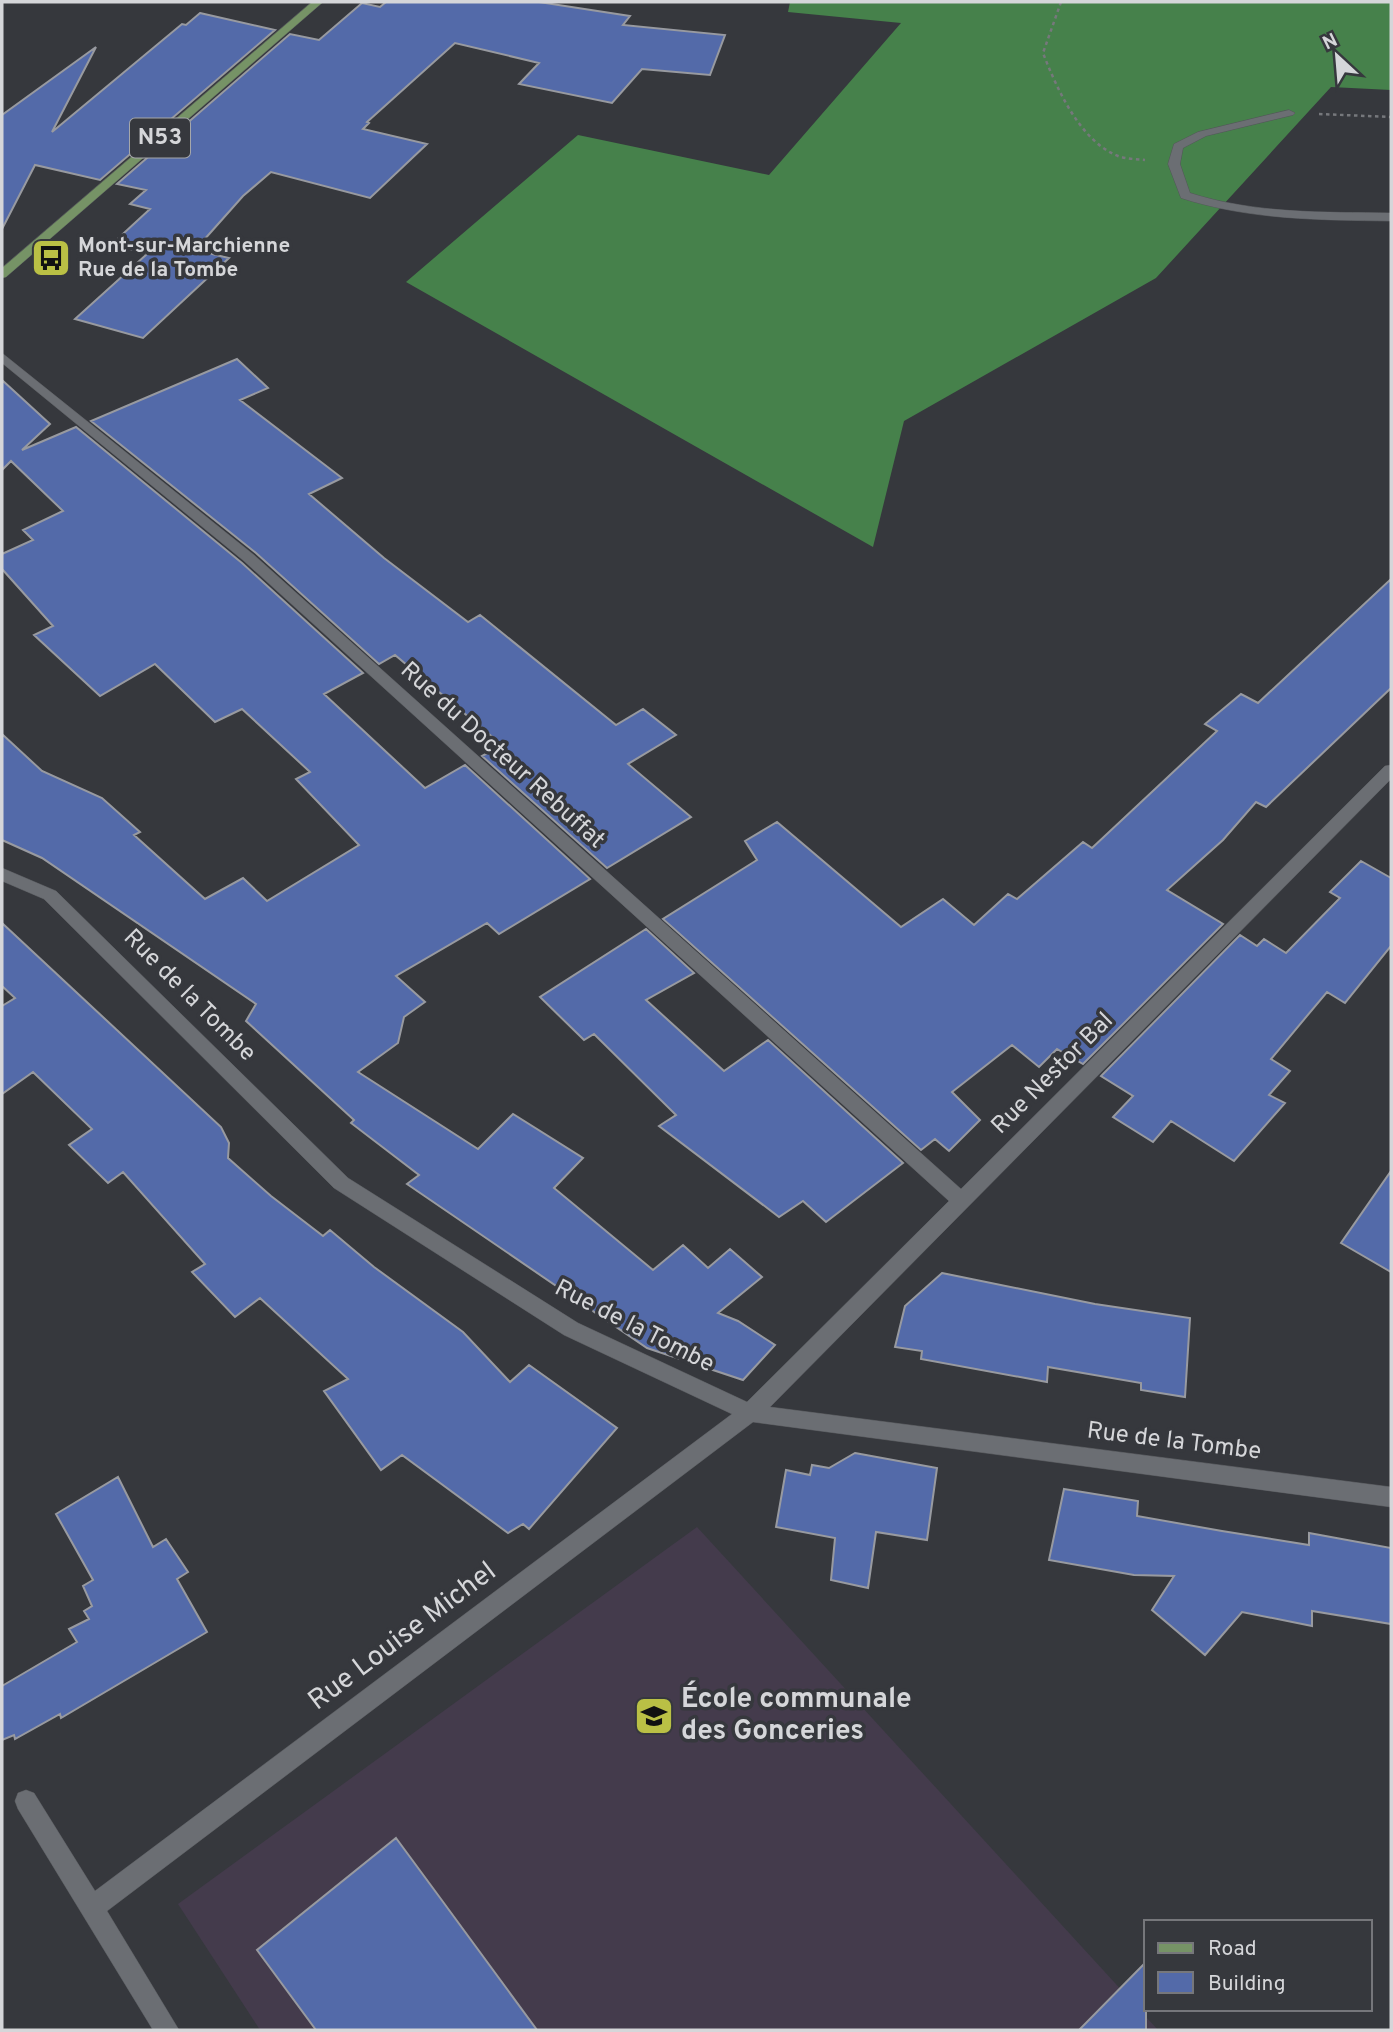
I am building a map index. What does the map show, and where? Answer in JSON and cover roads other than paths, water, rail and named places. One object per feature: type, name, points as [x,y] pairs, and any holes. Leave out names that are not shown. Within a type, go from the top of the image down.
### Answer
[{"type":"main road","name":"N53","points":[[2,274],[318,2]]},
{"type":"street","points":[[1289,113],[1202,134],[1178,146],[1174,164],[1185,195],[1212,205],[1275,214],[1391,217]]},
{"type":"street","name":"Rue du Docteur Rebuffat","points":[[2,357],[248,558],[962,1201]]},
{"type":"street","name":"Rue Nestor Bal","points":[[750,1413],[1391,770]]},
{"type":"street","name":"Rue de la Tombe","points":[[2,874],[50,895],[341,1183],[571,1329],[750,1413],[1391,1497]]},
{"type":"street","name":"Rue Louise Michel","points":[[92,1908],[750,1413]]},
{"type":"street","points":[[26,1801],[167,2030]]},
{"type":"place","name":"Mont-sur-Marchienne Rue de la Tombe","points":[[51,258]]},
{"type":"place","name":"École communale des Gonceries","points":[[654,1716]]}]
